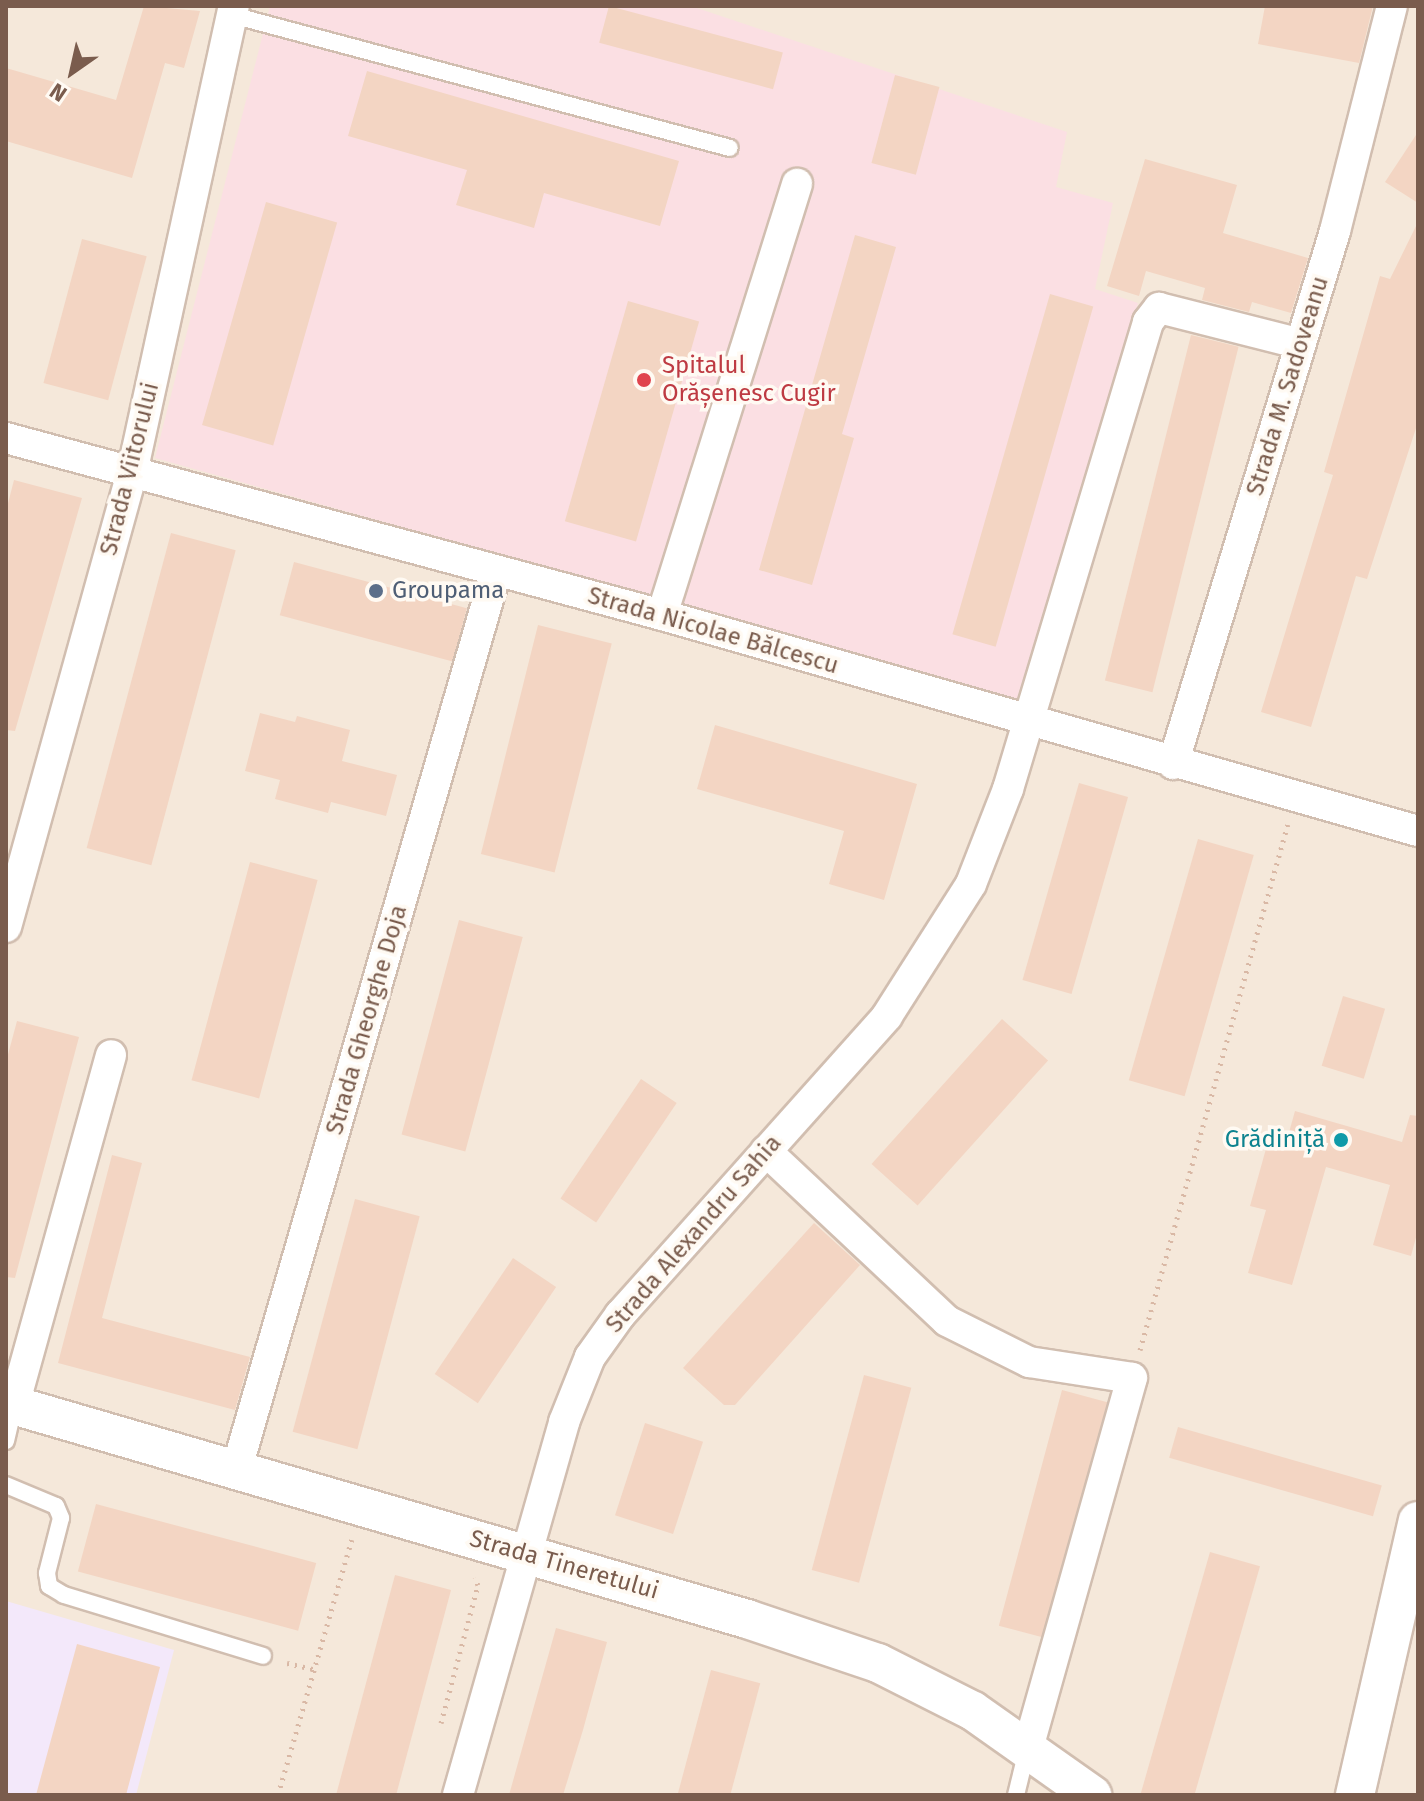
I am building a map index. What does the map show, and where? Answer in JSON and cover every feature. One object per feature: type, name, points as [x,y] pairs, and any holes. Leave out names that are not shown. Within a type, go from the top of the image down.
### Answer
[{"type":"street","name":"Strada M. Sadoveanu","points":[[1173,764],[1361,144],[1392,6]]},
{"type":"street","name":"Strada Viitorului","points":[[6,927],[132,473],[233,11]]},
{"type":"street","points":[[662,615],[797,184]]},
{"type":"street","name":"Strada Alexandru Sahia","points":[[458,1795],[564,1422],[590,1357],[620,1315],[887,1016],[948,928],[991,835],[1148,322],[1159,308],[1301,344]]},
{"type":"street","name":"Strada Nicolae Bălcescu","points":[[6,438],[662,615],[1027,723],[1418,831]]},
{"type":"street","name":"Strada Gheorghe Doja","points":[[237,1468],[496,572]]},
{"type":"street","points":[[9,1416],[111,1055]]},
{"type":"street","points":[[766,1151],[947,1321],[1029,1362],[1132,1378],[1028,1749]]},
{"type":"street","name":"Strada Tineretului","points":[[9,1416],[237,1468],[878,1663],[973,1711],[1092,1795]]},
{"type":"street","points":[[1355,1795],[1418,1521]]},
{"type":"lane","points":[[233,11],[730,148]]},
{"type":"lane","points":[[6,1485],[56,1506],[61,1518],[47,1573],[49,1586],[64,1595],[263,1656]]},
{"type":"lane","points":[[1016,1795],[1028,1749]]},
{"type":"path","points":[[1132,1378],[1295,798]]},
{"type":"path","points":[[278,1795],[356,1528]]},
{"type":"path","points":[[438,1735],[478,1585],[470,1568]]},
{"type":"shaded area","points":[[6,6],[1418,6],[1418,1795],[6,1795]]},
{"type":"shaded area","name":"Spitalul Orășenesc Cugir","points":[[270,6],[691,6],[1067,132],[1056,187],[1113,203],[1095,289],[1138,303],[1017,699],[155,458]]},
{"type":"shaded area","points":[[6,1601],[174,1650],[136,1795],[6,1795]]},
{"type":"building","points":[[144,6],[200,11],[184,68],[165,63],[132,178],[6,141],[6,68],[116,100]]},
{"type":"building","points":[[609,6],[783,53],[773,89],[599,43]]},
{"type":"building","points":[[1265,6],[1373,6],[1359,63],[1258,44]]},
{"type":"building","points":[[367,71],[679,161],[660,226],[544,193],[534,228],[456,205],[467,170],[348,136]]},
{"type":"building","points":[[895,75],[939,87],[916,175],[871,163]]},
{"type":"building","points":[[1418,132],[1418,203],[1385,182]]},
{"type":"building","points":[[1145,159],[1237,185],[1223,233],[1308,258],[1291,313],[1252,302],[1249,312],[1202,300],[1205,288],[1146,271],[1139,296],[1107,286]]},
{"type":"building","points":[[266,202],[337,222],[273,445],[202,425]]},
{"type":"building","points":[[1418,222],[1418,422],[1367,579],[1356,576],[1311,727],[1261,712],[1333,475],[1324,472],[1380,276],[1390,279]]},
{"type":"building","points":[[855,235],[896,247],[842,434],[854,438],[812,585],[759,570]]},
{"type":"building","points":[[82,239],[147,256],[108,400],[43,383]]},
{"type":"building","points":[[1050,294],[1093,306],[996,647],[952,634]]},
{"type":"building","points":[[628,301],[699,321],[636,542],[565,521]]},
{"type":"building","points":[[1191,335],[1239,347],[1152,692],[1105,680]]},
{"type":"building","points":[[14,480],[82,498],[15,731],[6,730],[6,511]]},
{"type":"building","points":[[171,533],[236,550],[151,865],[87,848]]},
{"type":"building","points":[[294,562],[467,608],[453,661],[280,615]]},
{"type":"building","points":[[538,625],[612,643],[555,872],[481,854]]},
{"type":"building","points":[[260,713],[295,722],[297,716],[350,730],[342,761],[397,775],[386,816],[331,802],[328,813],[275,799],[280,780],[245,771]]},
{"type":"building","points":[[715,725],[917,784],[884,900],[829,884],[844,831],[697,789]]},
{"type":"building","points":[[1079,783],[1128,797],[1072,994],[1022,980]]},
{"type":"building","points":[[1198,839],[1254,855],[1185,1096],[1129,1080]]},
{"type":"building","points":[[250,862],[318,880],[259,1098],[192,1080]]},
{"type":"building","points":[[459,920],[523,937],[465,1152],[402,1134]]},
{"type":"building","points":[[1343,996],[1385,1009],[1364,1079],[1322,1066]]},
{"type":"building","points":[[1002,1019],[1048,1060],[918,1205],[872,1164]]},
{"type":"building","points":[[17,1021],[79,1037],[15,1278],[6,1277],[6,1062]]},
{"type":"building","points":[[641,1079],[677,1103],[596,1222],[560,1198]]},
{"type":"building","name":"Grădiniță","points":[[1295,1111],[1402,1142],[1410,1115],[1418,1116],[1418,1230],[1411,1256],[1373,1245],[1390,1185],[1326,1167],[1292,1285],[1248,1273],[1266,1210],[1250,1206],[1269,1138],[1286,1143]]},
{"type":"building","points":[[112,1155],[142,1163],[102,1318],[250,1357],[235,1410],[58,1363]]},
{"type":"building","points":[[355,1199],[420,1216],[357,1449],[293,1432]]},
{"type":"building","points":[[814,1223],[860,1265],[735,1405],[724,1405],[683,1368]]},
{"type":"building","points":[[513,1258],[556,1287],[478,1403],[435,1374]]},
{"type":"building","points":[[864,1375],[911,1388],[859,1583],[812,1570]]},
{"type":"building","points":[[1062,1390],[1107,1402],[1044,1638],[999,1626]]},
{"type":"building","points":[[645,1423],[703,1442],[673,1534],[615,1515]]},
{"type":"building","points":[[1178,1427],[1382,1485],[1373,1516],[1169,1458]]},
{"type":"building","points":[[96,1504],[316,1563],[298,1631],[78,1572]]},
{"type":"building","points":[[1210,1552],[1260,1566],[1194,1795],[1141,1794]]},
{"type":"building","points":[[395,1575],[451,1590],[396,1795],[336,1795]]},
{"type":"building","points":[[556,1628],[607,1642],[583,1730],[563,1795],[509,1795]]},
{"type":"building","points":[[77,1644],[160,1667],[126,1795],[36,1795]]},
{"type":"building","points":[[711,1670],[760,1683],[730,1795],[678,1795]]},
{"type":"place","name":"Spitalul Orășenesc Cugir","points":[[644,380]]},
{"type":"place","name":"Groupama","points":[[376,591]]},
{"type":"place","name":"Grădiniță","points":[[1341,1140]]}]
